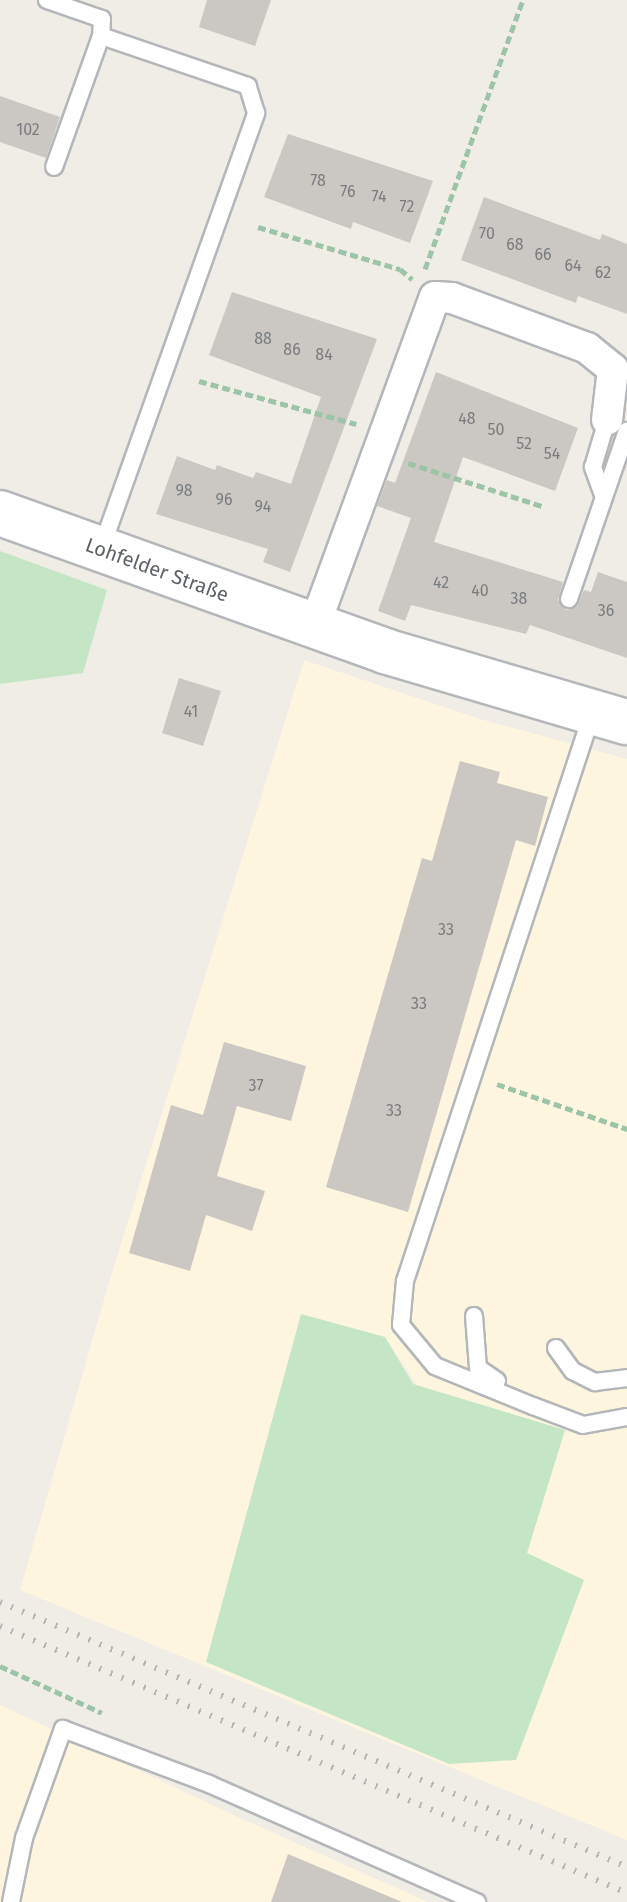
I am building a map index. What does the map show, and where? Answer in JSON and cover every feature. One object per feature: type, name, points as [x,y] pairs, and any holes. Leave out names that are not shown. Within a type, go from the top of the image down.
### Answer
[{"type":"street","points":[[314,627],[435,297],[452,298],[587,348],[613,369],[617,426]]},
{"type":"street","name":"Lohfelder Straße","points":[[0,513],[314,627],[610,717]]},
{"type":"lane","points":[[47,0],[102,19],[101,36],[54,167]]},
{"type":"lane","points":[[100,550],[256,113],[248,86],[101,36]]},
{"type":"lane","points":[[569,599],[603,495],[593,467],[617,426]]},
{"type":"lane","points":[[610,717],[469,1075],[405,1281],[401,1325],[435,1366],[533,1406],[583,1425],[627,1417]]},
{"type":"lane","points":[[474,1316],[478,1368],[533,1406]]},
{"type":"lane","points":[[556,1348],[573,1371],[595,1382],[627,1378]]},
{"type":"lane","points":[[11,1902],[24,1838],[63,1729],[209,1784],[477,1902]]},
{"type":"path","points":[[435,297],[424,268],[523,0]]},
{"type":"path","points":[[258,227],[400,269],[435,297]]},
{"type":"path","points":[[199,381],[380,442],[542,506]]},
{"type":"path","points":[[469,1075],[627,1129]]},
{"type":"shaded area","points":[[304,660],[480,719],[627,759],[627,1840],[20,1590],[110,1279]],"holes":[[[385,1337],[527,1553],[584,1581],[207,1662]]]},
{"type":"shaded area","points":[[0,1705],[242,1819],[428,1902],[0,1902]]},
{"type":"green space","points":[[0,551],[107,590],[83,673],[0,684]]},
{"type":"green space","points":[[301,1314],[385,1337],[413,1384],[565,1430],[527,1553],[584,1580],[516,1760],[449,1764],[206,1662]]},
{"type":"building","points":[[207,0],[271,0],[255,46],[199,27]]},
{"type":"building","points":[[0,96],[60,117],[46,158],[0,142]]},
{"type":"building","points":[[288,134],[433,181],[410,243],[353,222],[351,229],[264,197]]},
{"type":"building","points":[[484,197],[600,240],[602,234],[627,244],[627,314],[578,296],[576,303],[461,260]]},
{"type":"building","points":[[232,292],[377,339],[290,572],[263,562],[268,549],[156,514],[177,456],[215,470],[217,465],[253,478],[256,472],[291,484],[321,397],[209,355]]},
{"type":"building","points":[[436,372],[578,428],[555,491],[463,457],[434,542],[563,582],[558,600],[566,610],[577,607],[584,590],[591,592],[598,572],[627,582],[627,658],[530,625],[526,634],[411,605],[405,621],[378,611],[411,518],[377,506],[387,480],[395,483]]},
{"type":"building","points":[[179,678],[221,691],[203,746],[162,733]]},
{"type":"building","points":[[460,761],[500,772],[497,783],[548,797],[535,846],[516,840],[408,1212],[326,1187],[422,858],[432,861]]},
{"type":"building","points":[[224,1042],[306,1066],[291,1121],[237,1106],[217,1176],[265,1191],[252,1231],[206,1215],[190,1271],[129,1253],[171,1105],[203,1115]]},
{"type":"building","points":[[288,1854],[402,1902],[271,1902]]},
{"type":"railway","points":[[0,1602],[627,1867]]},
{"type":"railway","points":[[0,1626],[627,1893]]}]
